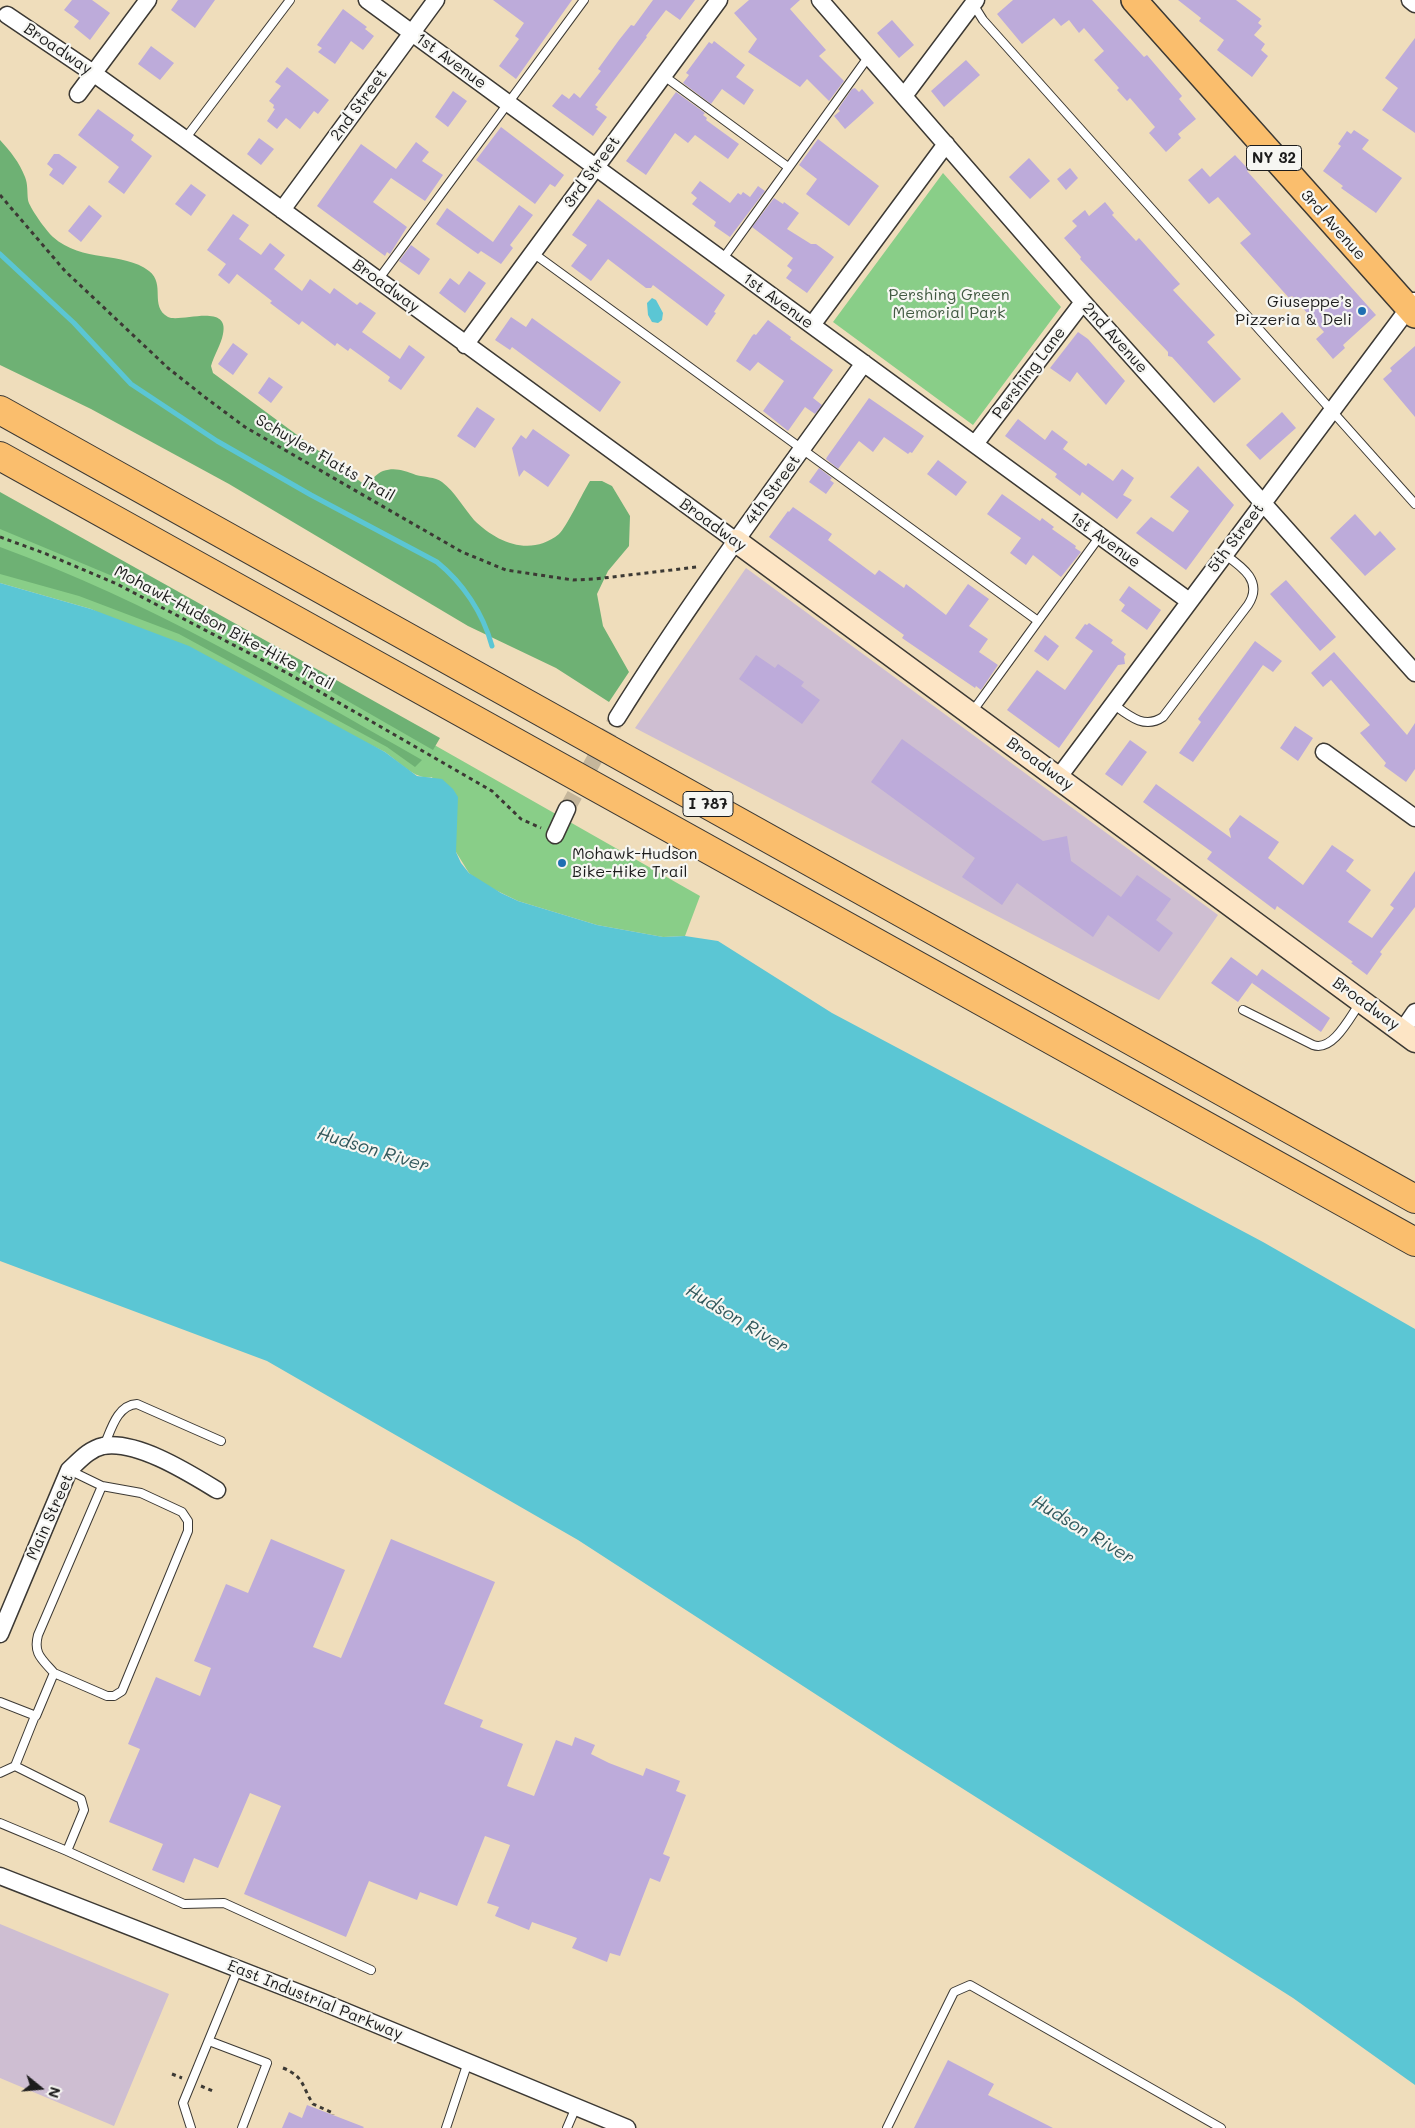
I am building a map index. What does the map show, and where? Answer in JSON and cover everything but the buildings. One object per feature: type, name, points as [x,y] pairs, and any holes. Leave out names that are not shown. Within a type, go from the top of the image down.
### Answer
[{"type":"highway","name":"I 787","points":[[0,410],[1415,1199]]},
{"type":"highway","name":"I 787","points":[[0,456],[1415,1242]]},
{"type":"main road","name":"3rd Avenue","points":[[1134,0],[1413,308]]},
{"type":"street","points":[[78,94],[148,0]]},
{"type":"street","name":"1st Avenue","points":[[367,0],[1189,601]]},
{"type":"street","name":"2nd Street","points":[[282,210],[436,0]]},
{"type":"street","name":"3rd Street","points":[[465,345],[719,0]]},
{"type":"street","name":"2nd Avenue","points":[[820,0],[1082,302],[1415,673]]},
{"type":"street","points":[[1410,0],[1415,4]]},
{"type":"street","points":[[904,96],[973,2]]},
{"type":"street","name":"Broadway","points":[[7,15],[93,73],[185,139],[736,541],[1408,1036]]},
{"type":"street","points":[[812,325],[946,144]]},
{"type":"street","name":"Pershing Lane","points":[[975,444],[1082,302]]},
{"type":"street","name":"5th Street","points":[[1058,778],[1262,503],[1413,308]]},
{"type":"street","name":"4th Street","points":[[617,718],[648,668],[714,572],[864,363]]},
{"type":"street","points":[[1324,752],[1415,818]]},
{"type":"street","points":[[555,835],[567,809]]},
{"type":"street","points":[[1408,1036],[1415,1012]]},
{"type":"street","points":[[104,1446],[130,1448],[164,1459],[217,1490]]},
{"type":"street","name":"Main Street","points":[[0,1634],[69,1470],[86,1454],[104,1446]]},
{"type":"street","name":"East Industrial Parkway","points":[[0,1876],[238,1969],[627,2128]]},
{"type":"lane","points":[[185,139],[290,0]]},
{"type":"lane","points":[[378,281],[584,0]]},
{"type":"lane","points":[[973,2],[982,20],[1415,504]]},
{"type":"lane","points":[[722,260],[869,56]]},
{"type":"lane","points":[[664,76],[788,168]]},
{"type":"lane","points":[[533,253],[1038,621]]},
{"type":"lane","points":[[970,713],[1100,536]]},
{"type":"lane","points":[[1113,704],[1141,722],[1153,722],[1163,717],[1242,612],[1252,598],[1252,579],[1245,569],[1224,554]]},
{"type":"lane","points":[[1243,1010],[1314,1045],[1322,1046],[1334,1040],[1361,1001]]},
{"type":"lane","points":[[104,1446],[121,1409],[129,1404],[137,1404],[221,1441]]},
{"type":"lane","points":[[69,1470],[102,1486],[141,1494],[182,1512],[188,1520],[188,1531],[122,1691],[114,1696],[107,1696],[54,1673],[37,1654],[35,1646],[102,1486]]},
{"type":"lane","points":[[0,1774],[15,1766],[54,1673]]},
{"type":"lane","points":[[0,1702],[35,1716]]},
{"type":"lane","points":[[15,1766],[81,1799],[84,1810],[68,1851]]},
{"type":"lane","points":[[0,1823],[68,1851],[184,1904],[224,1903],[372,1970]]},
{"type":"lane","points":[[191,2128],[183,2103],[238,1969]]},
{"type":"lane","points":[[887,2128],[954,1992],[970,1985],[1221,2128]]},
{"type":"lane","points":[[209,2041],[267,2063],[242,2128]]},
{"type":"lane","points":[[446,2128],[468,2062]]},
{"type":"lane","points":[[567,2128],[576,2107]]},
{"type":"path","name":"Schuyler Flatts Trail","points":[[0,195],[72,278],[168,368],[206,398],[245,427],[462,552],[506,570],[573,580],[699,567],[714,572]]},
{"type":"path","name":"Mohawk-Hudson Bike-Hike Trail","points":[[0,537],[118,584],[289,674],[492,791],[521,819],[555,835]]},
{"type":"path","points":[[283,2068],[289,2070],[303,2082],[313,2104],[334,2113],[333,2115]]},
{"type":"shaded area","points":[[746,568],[1218,915],[1159,1000],[635,728]]},
{"type":"shaded area","points":[[0,1924],[169,1994],[114,2126],[0,2078]]},
{"type":"green space","points":[[0,140],[23,172],[27,182],[28,200],[31,208],[53,237],[64,245],[77,250],[127,261],[149,271],[154,276],[156,282],[159,307],[168,317],[212,316],[219,319],[223,324],[223,334],[211,366],[213,373],[365,485],[381,472],[392,469],[436,479],[451,490],[474,520],[483,528],[504,541],[526,546],[548,541],[559,534],[590,481],[602,481],[612,486],[630,516],[629,546],[608,571],[597,594],[603,626],[629,672],[609,702],[556,668],[468,626],[229,484],[91,409],[0,365]]},
{"type":"green space","name":"Pershing Green Memorial Park","points":[[943,173],[1061,307],[973,425],[833,322]]},
{"type":"green space","points":[[0,492],[440,738],[433,750],[264,653],[122,580],[0,529]]},
{"type":"green space","points":[[0,505],[109,560],[700,896],[685,936],[663,937],[597,925],[518,901],[481,883],[469,873],[456,852],[456,835],[432,777],[420,776],[401,765],[385,752],[91,609],[0,583]]},
{"type":"green space","points":[[0,547],[55,568],[109,592],[215,644],[422,760],[415,767],[387,747],[179,634],[79,596],[0,574]]},
{"type":"water","points":[[652,298],[656,300],[663,313],[662,320],[658,323],[652,322],[648,315],[647,303]]},
{"type":"water","name":"Hudson River","points":[[0,583],[91,609],[189,646],[385,752],[417,776],[442,779],[453,789],[458,797],[456,852],[461,863],[469,873],[501,893],[518,901],[597,925],[663,937],[685,936],[718,941],[832,1013],[1263,1242],[1415,1329],[1415,2085],[1293,1998],[897,1747],[578,1540],[267,1361],[0,1261]]},
{"type":"waterway","points":[[0,254],[74,323],[131,384],[217,441],[311,495],[437,562],[455,579],[471,599],[483,622],[492,646]]},
{"type":"tunnel","points":[[567,809],[617,718]]},
{"type":"place","name":"Giuseppe’s Pizzeria & Deli","points":[[1362,311]]},
{"type":"place","name":"Mohawk-Hudson Bike-Hike Trail","points":[[562,863]]}]
